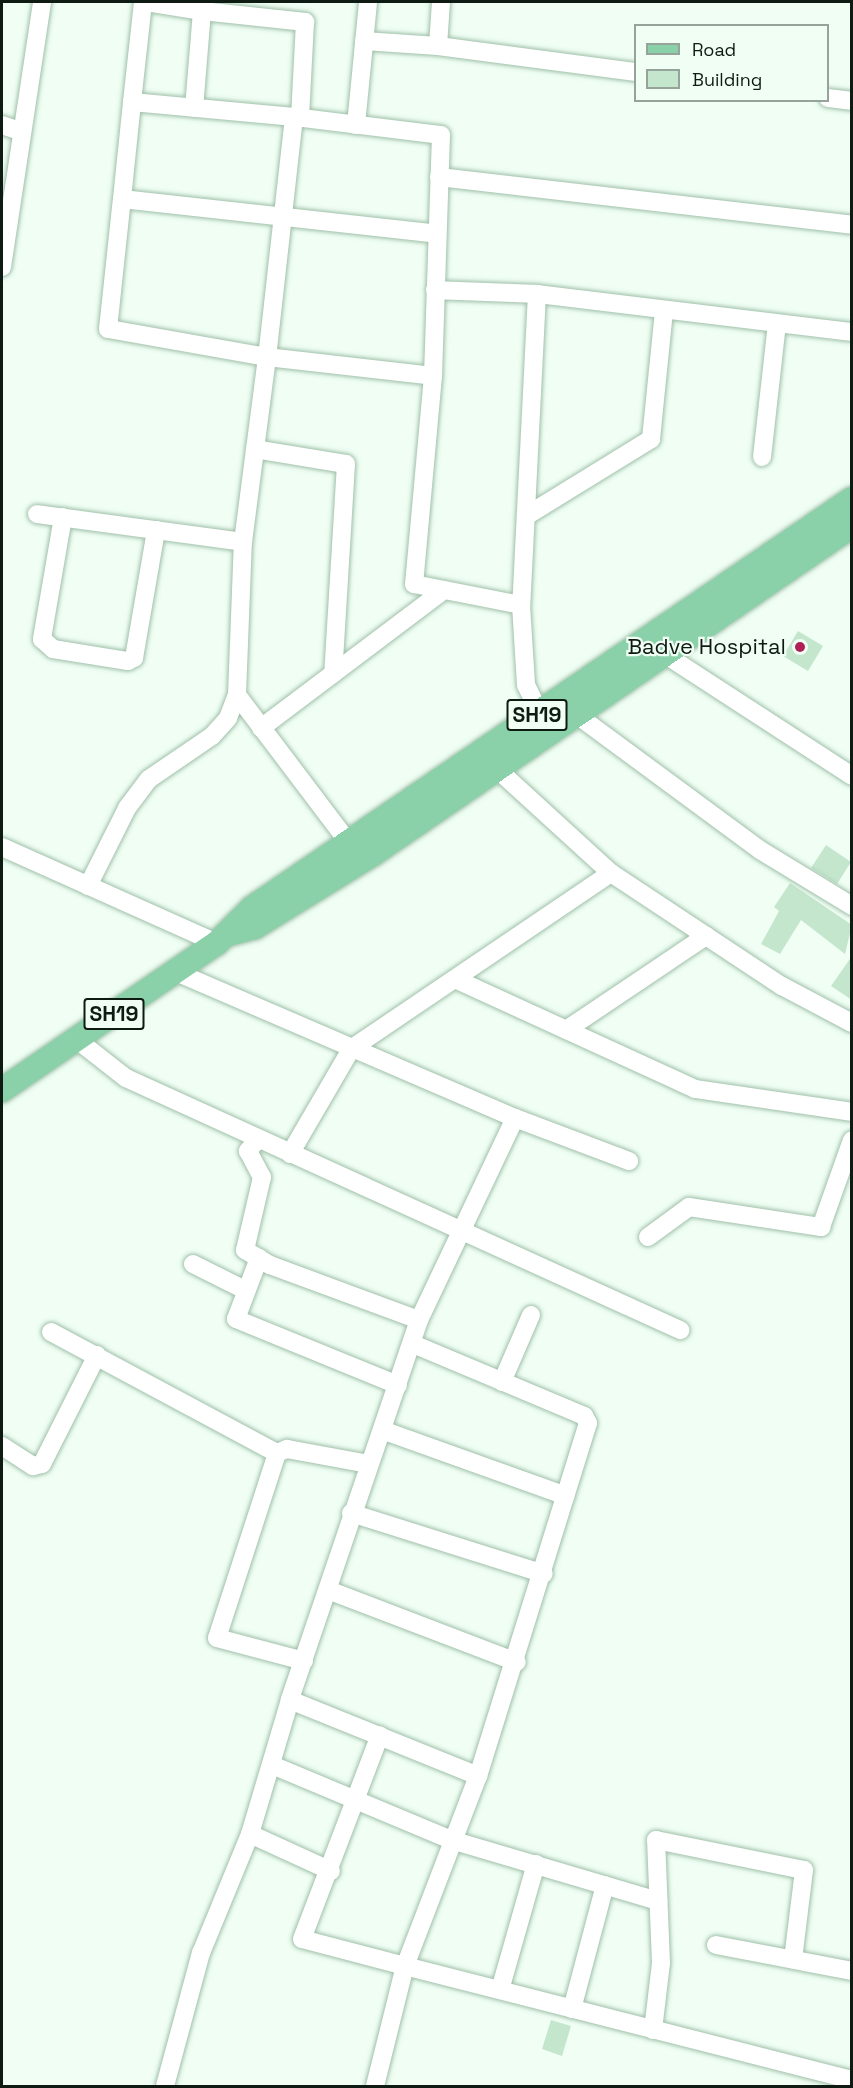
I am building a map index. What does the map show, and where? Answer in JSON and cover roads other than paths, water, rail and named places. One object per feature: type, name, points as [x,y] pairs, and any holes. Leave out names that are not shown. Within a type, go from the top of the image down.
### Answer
[{"type":"main road","name":"SH19","points":[[356,853],[497,769],[545,723],[642,639],[852,499]]},
{"type":"main road","name":"SH19","points":[[2,1089],[221,939],[260,924],[356,853],[545,723],[577,715],[852,526]]},
{"type":"street","points":[[2,267],[42,2]]},
{"type":"street","points":[[88,886],[127,808],[149,779],[212,736],[228,718],[237,695],[243,542],[267,357],[284,216],[297,118],[304,22],[145,2],[108,329],[267,357],[433,376]]},
{"type":"street","points":[[356,125],[368,2]]},
{"type":"street","points":[[438,46],[441,2]]},
{"type":"street","points":[[194,108],[202,10]]},
{"type":"street","points":[[364,41],[438,46],[634,72]]},
{"type":"street","points":[[829,98],[852,101]]},
{"type":"street","points":[[132,102],[441,135],[433,376],[414,584],[521,605]]},
{"type":"street","points":[[2,125],[22,132]]},
{"type":"street","points":[[439,177],[852,225]]},
{"type":"street","points":[[122,199],[437,234]]},
{"type":"street","points":[[435,290],[537,294],[852,332]]},
{"type":"street","points":[[537,294],[521,605],[526,685],[545,723]]},
{"type":"street","points":[[526,516],[651,439],[664,311]]},
{"type":"street","points":[[762,457],[777,324]]},
{"type":"street","points":[[255,449],[346,464],[333,674]]},
{"type":"street","points":[[37,514],[243,542]]},
{"type":"street","points":[[63,518],[42,639],[52,649],[128,661],[134,658],[156,530]]},
{"type":"street","points":[[261,728],[444,590]]},
{"type":"street","points":[[642,639],[852,776]]},
{"type":"street","points":[[237,695],[356,853]]},
{"type":"street","points":[[577,715],[760,850],[852,906]]},
{"type":"street","points":[[497,769],[611,873],[706,936],[852,1023]]},
{"type":"street","points":[[2,847],[88,886],[221,939]]},
{"type":"street","points":[[290,1154],[351,1049],[611,873]]},
{"type":"street","points":[[566,1030],[706,936]]},
{"type":"street","points":[[176,972],[515,1118],[629,1161]]},
{"type":"street","points":[[455,979],[695,1089],[852,1112]]},
{"type":"street","points":[[76,1039],[126,1078],[680,1330]]},
{"type":"street","points":[[165,2086],[201,1953],[250,1834],[290,1700],[328,1590],[351,1513],[419,1320],[515,1118]]},
{"type":"street","points":[[258,1139],[248,1151],[262,1177],[245,1250],[259,1258],[419,1320]]},
{"type":"street","points":[[648,1237],[689,1207],[821,1227],[852,1140]]},
{"type":"street","points":[[259,1258],[243,1289],[235,1312],[239,1321],[398,1385]]},
{"type":"street","points":[[193,1264],[243,1289]]},
{"type":"street","points":[[502,1383],[531,1315]]},
{"type":"street","points":[[51,1332],[277,1453]]},
{"type":"street","points":[[375,2086],[405,1966],[451,1840],[478,1776],[517,1662],[587,1419],[412,1344]]},
{"type":"street","points":[[2,1446],[33,1466],[42,1464],[97,1355]]},
{"type":"street","points":[[382,1430],[566,1496]]},
{"type":"street","points":[[277,1453],[287,1449],[369,1464]]},
{"type":"street","points":[[277,1453],[217,1638],[304,1661]]},
{"type":"street","points":[[351,1513],[544,1574]]},
{"type":"street","points":[[328,1590],[517,1662]]},
{"type":"street","points":[[290,1700],[478,1776]]},
{"type":"street","points":[[380,1735],[330,1871],[302,1939],[852,2080]]},
{"type":"street","points":[[272,1765],[451,1840],[658,1901]]},
{"type":"street","points":[[250,1834],[330,1871]]},
{"type":"street","points":[[653,2030],[661,1963],[656,1840],[804,1870],[793,1959]]},
{"type":"street","points":[[500,1990],[536,1864]]},
{"type":"street","points":[[572,2009],[605,1885]]},
{"type":"street","points":[[716,1945],[852,1971]]},
{"type":"place","name":"Badve Hospital","points":[[800,647]]}]
